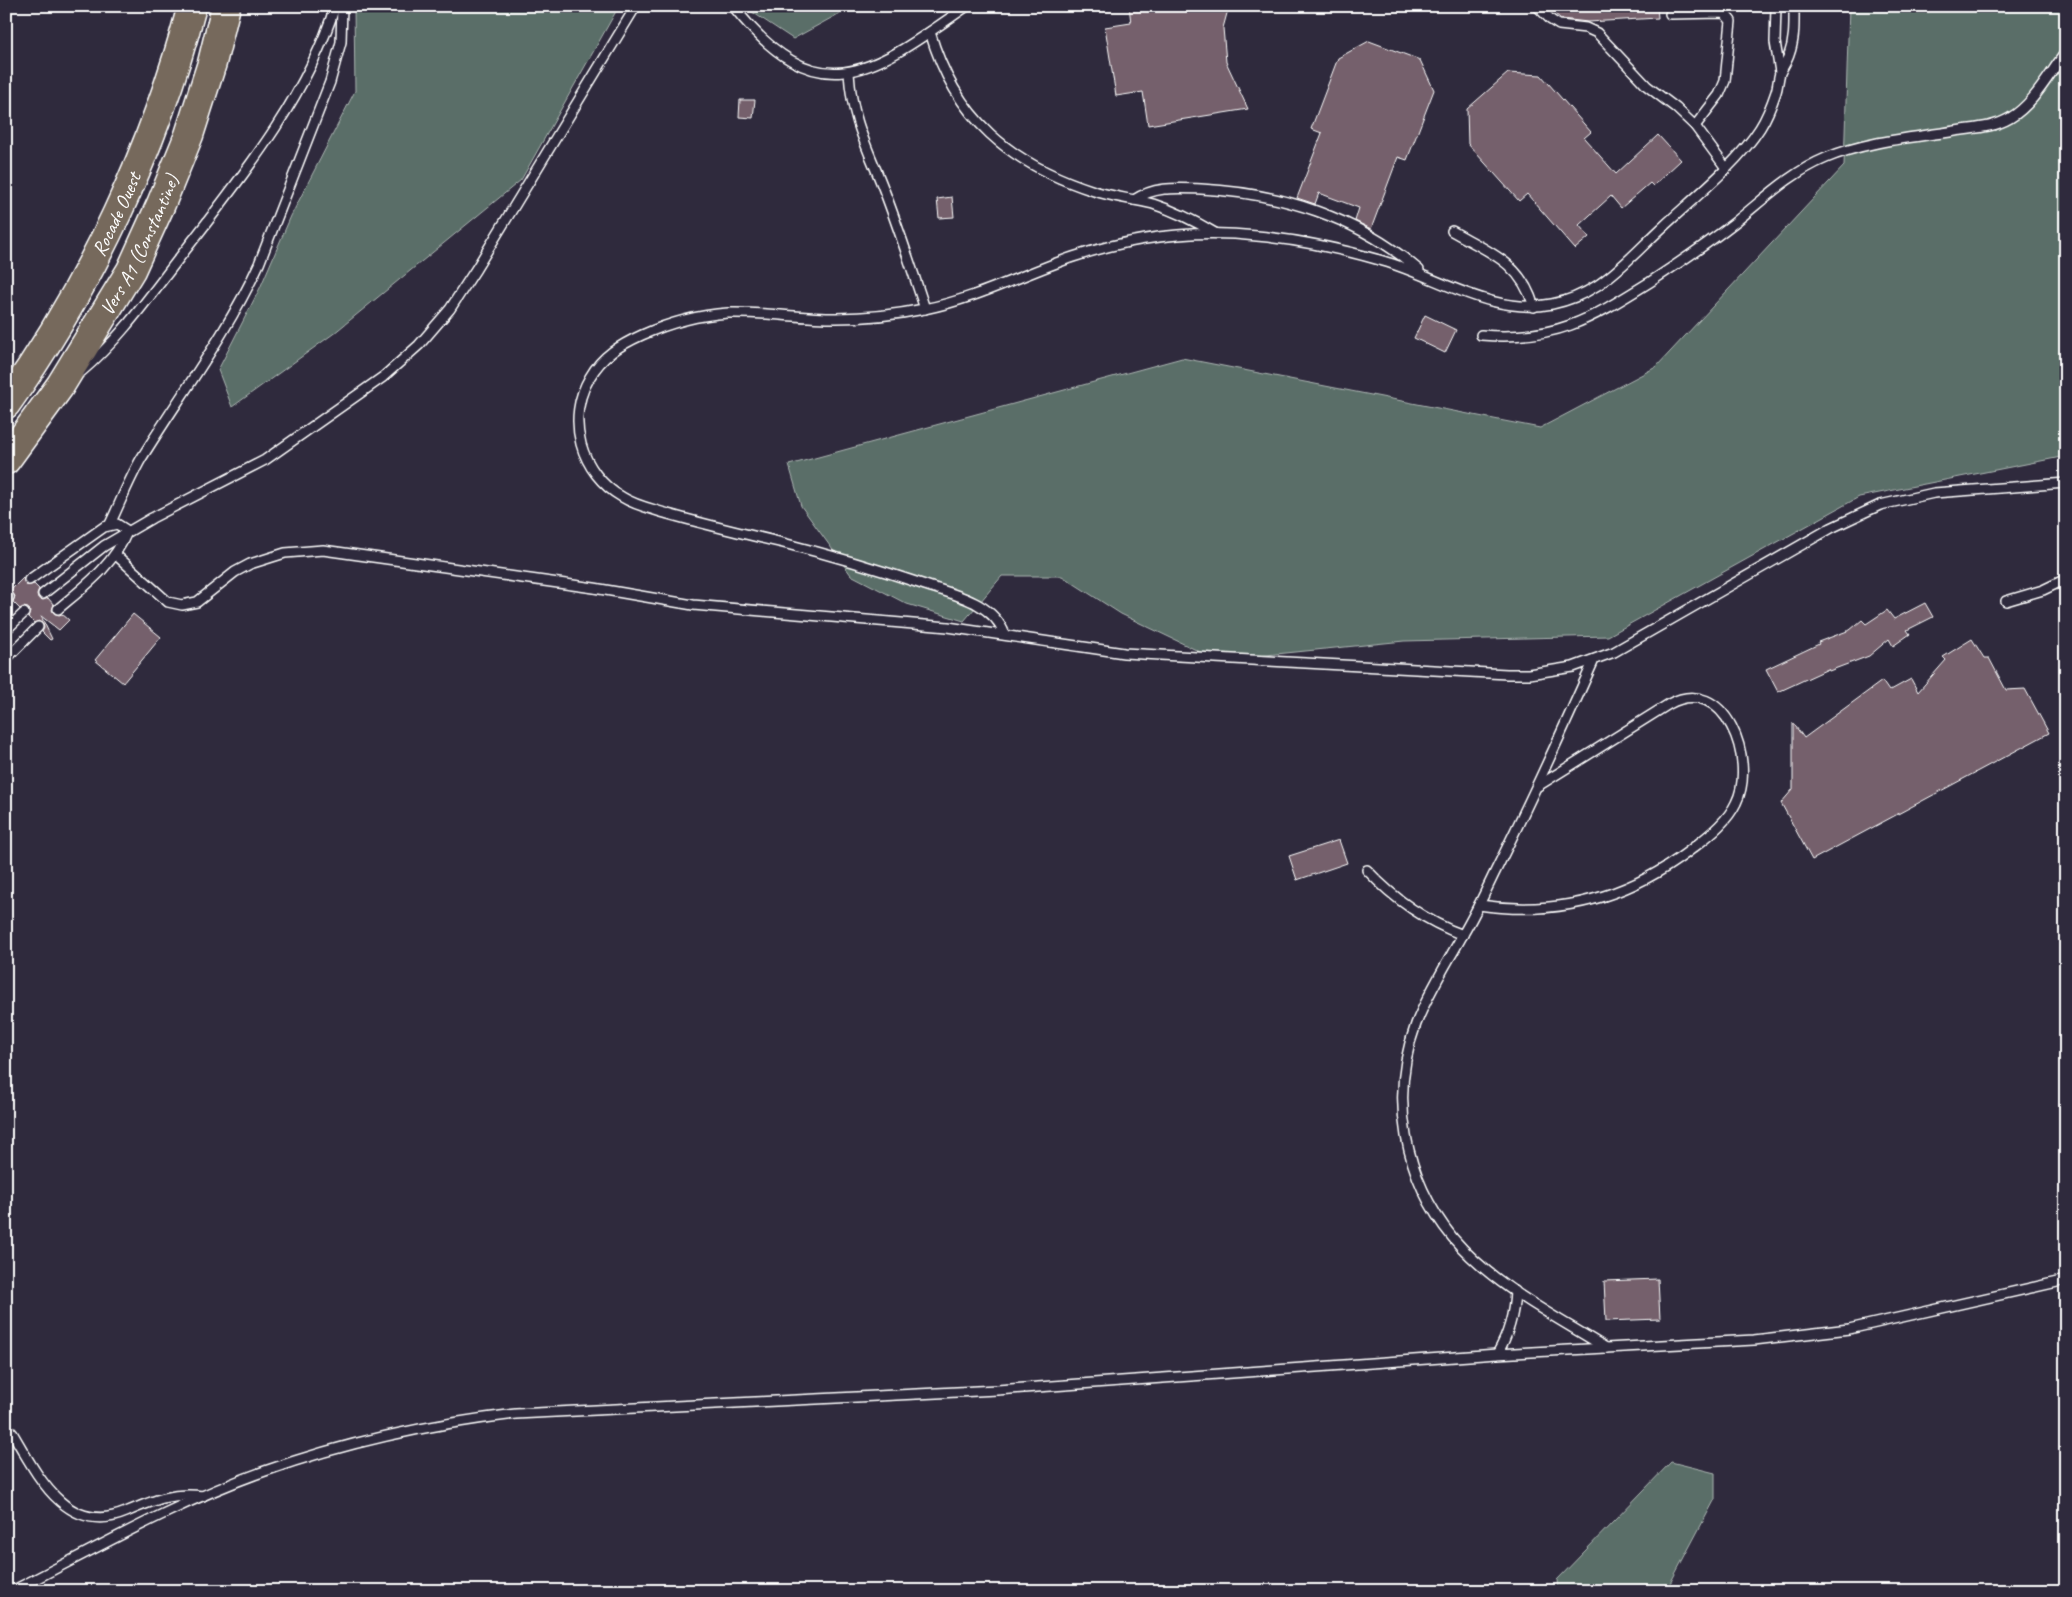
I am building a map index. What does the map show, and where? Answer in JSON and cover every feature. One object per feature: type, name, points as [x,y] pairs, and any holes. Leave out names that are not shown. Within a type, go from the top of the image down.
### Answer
[{"type":"highway","name":"Rocade Ouest","points":[[6,404],[60,323],[116,214],[142,157],[163,101],[192,6]]},
{"type":"highway","name":"Vers A1 (Constantine)","points":[[6,460],[60,386],[131,270],[161,204],[189,135],[212,63],[226,6]]},
{"type":"lane","points":[[60,386],[97,358],[123,331],[239,180],[287,108],[316,54],[335,6]]},
{"type":"lane","points":[[29,580],[60,556],[110,524],[140,461],[220,338],[246,291],[259,264],[330,82],[341,42],[342,6]]},
{"type":"lane","points":[[43,594],[84,560],[128,532],[265,460],[383,377],[419,345],[450,308],[476,269],[636,6]]},
{"type":"lane","points":[[733,6],[761,38],[797,65],[821,72],[849,73],[868,67],[893,55],[967,6]]},
{"type":"lane","points":[[1537,6],[1559,25],[1586,28],[1597,34],[1647,86],[1676,108],[1695,126],[1726,168]]},
{"type":"lane","points":[[1776,6],[1775,42],[1780,72]]},
{"type":"lane","points":[[1005,635],[998,619],[985,608],[933,588],[842,558],[722,530],[641,506],[624,498],[609,488],[596,474],[586,458],[580,440],[578,422],[580,403],[585,385],[594,369],[606,355],[622,344],[661,326],[684,320],[727,313],[833,318],[865,317],[925,309],[989,290],[1070,258],[1103,248],[1163,236],[1215,233],[1258,236],[1309,243],[1367,256],[1423,274],[1496,303],[1534,307],[1571,299],[1603,282],[1726,168],[1754,138],[1774,98],[1780,72],[1788,57],[1793,40],[1794,6]]},
{"type":"lane","points":[[1670,14],[1722,13],[1731,21],[1725,81],[1719,95],[1695,126]]},
{"type":"lane","points":[[930,32],[945,74],[956,94],[980,126],[1020,155],[1054,175],[1094,191],[1173,211],[1215,233]]},
{"type":"lane","points":[[1481,335],[1502,336],[1566,328],[1606,310],[1702,247],[1793,176],[1826,158],[1867,145],[1984,128],[2009,119],[2030,101],[2066,52]]},
{"type":"lane","points":[[849,73],[850,93],[858,128],[884,190],[925,309]]},
{"type":"lane","points":[[1134,200],[1152,191],[1170,188],[1238,191],[1266,196],[1312,210],[1370,234],[1406,259],[1423,274]]},
{"type":"lane","points":[[1452,231],[1511,265],[1525,283],[1534,307]]},
{"type":"lane","points":[[116,555],[168,602],[182,605],[197,602],[229,576],[250,564],[285,553],[323,550],[584,587],[693,605],[891,621],[1148,655],[1254,658],[1507,674],[1551,671],[1594,660],[1634,643],[1831,528],[1880,505],[1934,493],[2066,483]]},
{"type":"lane","points":[[110,524],[117,524],[128,532]]},
{"type":"lane","points":[[58,609],[99,574],[116,555],[128,532]]},
{"type":"lane","points":[[2006,602],[2043,590],[2066,579]]},
{"type":"lane","points":[[6,630],[24,613]]},
{"type":"lane","points":[[6,658],[38,627]]},
{"type":"lane","points":[[1594,660],[1538,786],[1463,935],[1426,1002],[1409,1047],[1403,1095],[1404,1128],[1413,1168],[1422,1191],[1453,1237],[1492,1276],[1606,1348]]},
{"type":"lane","points":[[1478,905],[1526,910],[1571,905],[1614,893],[1653,874],[1689,851],[1723,822],[1736,804],[1741,790],[1743,762],[1736,734],[1723,713],[1702,699],[1685,698],[1669,704],[1538,786]]},
{"type":"lane","points":[[1367,870],[1381,885],[1412,910],[1445,928],[1463,935]]},
{"type":"lane","points":[[12,1591],[203,1496],[264,1471],[346,1445],[430,1426],[516,1414],[997,1390],[1497,1354],[1754,1340],[1849,1329],[2066,1280]]},
{"type":"lane","points":[[1497,1354],[1511,1324],[1515,1291]]},
{"type":"lane","points":[[6,1426],[48,1490],[61,1503],[77,1512],[100,1517],[112,1516],[166,1496],[186,1494],[203,1496]]},
{"type":"green space","points":[[354,6],[619,6],[521,180],[333,334],[232,407],[218,370],[260,288],[291,216],[355,91]]},
{"type":"green space","points":[[743,6],[853,6],[793,39]]},
{"type":"green space","points":[[1849,6],[2066,6],[2066,456],[1859,497],[1608,636],[1404,641],[1217,660],[1121,614],[1062,576],[1002,576],[964,621],[907,604],[851,575],[801,506],[789,465],[1182,358],[1540,428],[1656,367],[1844,166]]},
{"type":"green space","points":[[1671,1462],[1715,1473],[1715,1499],[1666,1591],[1558,1591],[1557,1580]]},
{"type":"building","points":[[1129,6],[1229,6],[1223,28],[1226,62],[1248,109],[1148,125],[1143,92],[1116,96],[1105,27],[1131,23]]},
{"type":"building","points":[[1546,6],[1657,6],[1658,18],[1588,22],[1561,19]]},
{"type":"building","points":[[1369,41],[1420,60],[1434,90],[1407,160],[1398,157],[1371,229],[1355,221],[1359,208],[1319,193],[1315,204],[1297,198],[1322,133],[1311,129],[1338,58]]},
{"type":"building","points":[[1508,73],[1541,75],[1591,132],[1584,138],[1616,174],[1658,135],[1681,160],[1653,186],[1650,183],[1621,208],[1611,196],[1579,225],[1589,237],[1575,249],[1527,194],[1519,201],[1468,144],[1467,109]]},
{"type":"building","points":[[740,100],[755,100],[753,118],[739,117]]},
{"type":"building","points":[[952,197],[954,217],[939,218],[937,199]]},
{"type":"building","points":[[1425,315],[1456,330],[1445,353],[1414,338]]},
{"type":"building","points":[[23,578],[26,585],[34,584],[39,589],[38,598],[43,600],[48,598],[54,605],[52,610],[54,613],[62,614],[69,620],[59,630],[41,616],[52,639],[50,640],[42,632],[44,628],[43,623],[39,621],[34,623],[28,617],[30,612],[28,608],[23,607],[20,609],[13,602],[15,596],[10,591]]},
{"type":"building","points":[[1925,603],[1933,617],[1907,630],[1910,634],[1893,646],[1889,639],[1869,656],[1829,671],[1828,669],[1778,692],[1766,669],[1819,644],[1818,642],[1850,630],[1862,620],[1866,624],[1887,610],[1894,619]]},
{"type":"building","points":[[133,614],[161,637],[123,683],[95,660]]},
{"type":"building","points":[[1972,639],[1984,658],[1989,658],[2006,690],[2025,689],[2049,733],[1812,860],[1781,803],[1793,789],[1793,723],[1804,738],[1882,681],[1889,691],[1911,679],[1918,692],[1946,660],[1943,657]]},
{"type":"building","points":[[1339,840],[1347,863],[1297,880],[1289,856]]},
{"type":"building","points":[[1658,1279],[1660,1319],[1606,1321],[1604,1281]]}]
